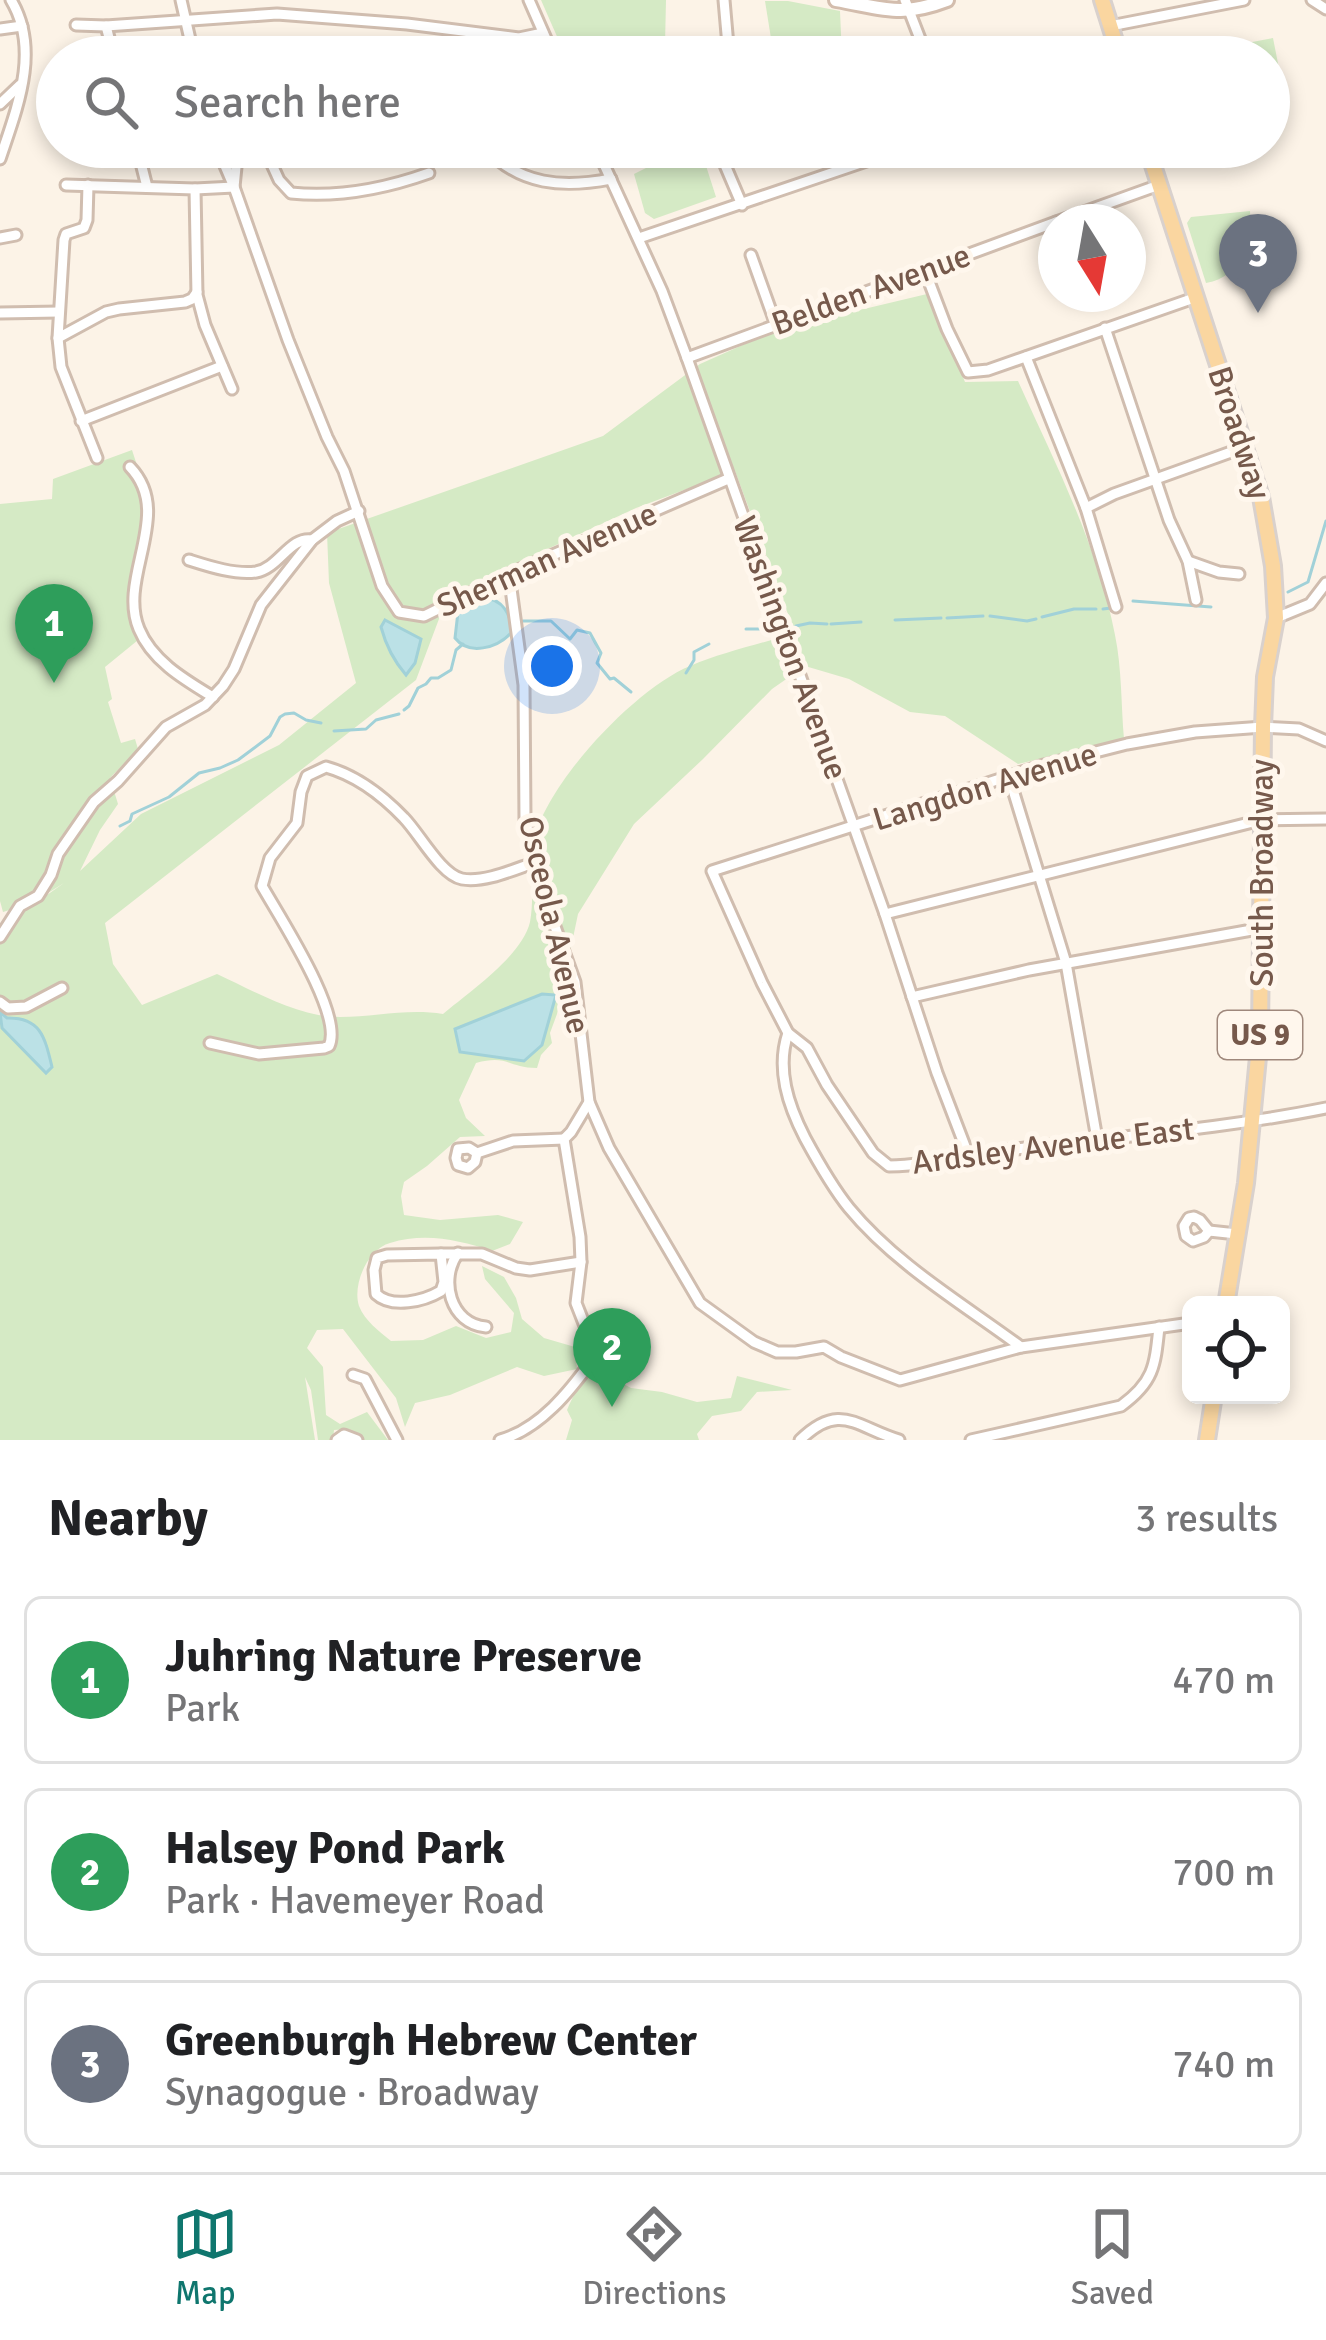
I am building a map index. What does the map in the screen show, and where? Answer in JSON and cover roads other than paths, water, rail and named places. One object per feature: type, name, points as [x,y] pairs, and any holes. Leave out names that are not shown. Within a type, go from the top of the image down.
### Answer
[{"type":"main road","points":[[836,0],[907,6],[947,0]]},
{"type":"main road","points":[[1102,0],[1113,36]]},
{"type":"main road","name":"Broadway","points":[[1154,168],[1268,527],[1275,611],[1262,728]]},
{"type":"main road","name":"South Broadway","points":[[1227,1296],[1253,1122],[1260,1036],[1262,728]]},
{"type":"main road","points":[[1207,1440],[1213,1404]]},
{"type":"street","points":[[0,159],[27,62],[19,13],[10,0]]},
{"type":"street","points":[[181,0],[188,36]]},
{"type":"street","points":[[529,0],[544,36]]},
{"type":"street","points":[[724,0],[727,36]]},
{"type":"street","points":[[1110,26],[1244,0]]},
{"type":"street","points":[[1312,0],[1326,8]]},
{"type":"street","points":[[907,6],[919,36]]},
{"type":"street","points":[[76,25],[302,15],[500,36]]},
{"type":"street","points":[[0,29],[22,26]]},
{"type":"street","points":[[106,26],[109,36]]},
{"type":"street","points":[[529,36],[543,33]]},
{"type":"street","points":[[0,104],[23,80]]},
{"type":"street","points":[[142,168],[147,187]]},
{"type":"street","points":[[0,937],[20,906],[38,896],[58,854],[94,802],[166,727],[213,698],[234,669],[261,605],[312,540],[358,511],[288,340],[226,168]]},
{"type":"street","points":[[234,187],[236,168]]},
{"type":"street","points":[[273,168],[291,194],[356,193],[429,173]]},
{"type":"street","points":[[509,168],[532,180],[581,185],[611,179]]},
{"type":"street","name":"Washington Avenue","points":[[606,168],[687,358],[968,1154]]},
{"type":"street","points":[[728,168],[742,205]]},
{"type":"street","points":[[639,238],[848,168]]},
{"type":"street","points":[[66,185],[234,187]]},
{"type":"street","points":[[88,185],[84,227],[66,234],[64,240],[58,338],[61,367],[97,458]]},
{"type":"street","name":"Belden Avenue","points":[[1106,204],[1159,185]]},
{"type":"street","points":[[194,189],[197,292],[205,325],[232,389]]},
{"type":"street","name":"Belden Avenue","points":[[687,358],[1038,229]]},
{"type":"street","points":[[0,238],[16,236]]},
{"type":"street","points":[[751,255],[776,325]]},
{"type":"street","points":[[925,271],[968,372],[988,370],[1194,298]]},
{"type":"street","points":[[58,338],[106,313],[185,302],[197,292]]},
{"type":"street","points":[[0,313],[59,312]]},
{"type":"street","points":[[1105,328],[1169,520],[1188,561],[1196,600]]},
{"type":"street","points":[[1027,357],[1086,508],[1116,607]]},
{"type":"street","points":[[81,421],[222,366]]},
{"type":"street","points":[[1086,508],[1245,447]]},
{"type":"street","points":[[130,467],[144,490],[148,518],[134,598],[138,627],[152,650],[177,675],[213,698]]},
{"type":"street","name":"Sherman Avenue","points":[[358,511],[382,586],[400,611],[424,616],[728,479]]},
{"type":"street","points":[[189,560],[214,568],[259,571],[299,540],[312,540]]},
{"type":"street","points":[[1188,561],[1239,574]]},
{"type":"street","name":"Osceola Avenue","points":[[509,574],[524,685],[525,820],[575,982],[589,1102],[609,1148],[700,1303],[776,1352],[824,1347],[900,1380],[1021,1347],[1182,1323]]},
{"type":"street","points":[[1275,611],[1310,604],[1326,583]]},
{"type":"street","name":"Langdon Avenue","points":[[788,1033],[712,871],[1126,744],[1195,732],[1262,728],[1299,729],[1326,741]]},
{"type":"street","points":[[210,1043],[259,1054],[324,1048],[333,1039],[315,981],[262,886],[277,847],[297,823],[307,776],[326,767],[367,786],[404,817],[448,871],[461,879],[487,877],[536,862]]},
{"type":"street","points":[[1009,777],[1066,963],[1097,1139]]},
{"type":"street","points":[[885,914],[1261,820],[1326,819]]},
{"type":"street","points":[[913,997],[1066,963],[1263,928]]},
{"type":"street","points":[[0,1002],[8,1009],[26,1007],[62,988]]},
{"type":"street","points":[[788,1033],[781,1055],[795,1119],[850,1209],[914,1268],[1021,1347]]},
{"type":"street","name":"Ardsley Avenue East","points":[[788,1033],[807,1048],[873,1153],[889,1166],[1253,1122],[1326,1108]]},
{"type":"street","points":[[477,1154],[513,1141],[564,1139],[589,1102]]},
{"type":"street","points":[[500,1440],[514,1436],[553,1407],[593,1359],[594,1349],[576,1303],[580,1237],[564,1139]]},
{"type":"street","points":[[1209,1231],[1237,1234]]},
{"type":"street","points":[[441,1254],[444,1282],[435,1296],[386,1302],[376,1294],[376,1258],[387,1255],[458,1252],[482,1254],[530,1270],[581,1262]]},
{"type":"street","points":[[458,1252],[448,1276],[451,1299],[467,1321],[486,1327]]},
{"type":"street","points":[[971,1440],[1121,1406],[1150,1377],[1159,1327]]},
{"type":"street","points":[[353,1376],[365,1379],[397,1440]]},
{"type":"street","points":[[800,1440],[825,1421],[844,1418],[899,1440]]},
{"type":"street","points":[[337,1440],[344,1436],[357,1440]]},
{"type":"water","points":[[484,598],[505,609],[511,633],[491,646],[468,647],[455,638],[458,612]]},
{"type":"water","points":[[385,620],[421,639],[415,663],[406,675],[385,640],[381,627]]},
{"type":"water","points":[[542,994],[556,995],[542,1045],[524,1061],[460,1052],[455,1029]]},
{"type":"water","points":[[0,1012],[40,1031],[52,1067],[46,1073],[2,1028]]},
{"type":"waterway","points":[[1288,592],[1308,582],[1326,521]]},
{"type":"waterway","points":[[1133,601],[1211,607]]},
{"type":"waterway","points":[[1103,609],[1111,608]]},
{"type":"waterway","points":[[1042,617],[1096,609]]},
{"type":"waterway","points":[[947,618],[983,616]]},
{"type":"waterway","points":[[990,616],[1036,619]]},
{"type":"waterway","points":[[895,620],[941,618]]},
{"type":"waterway","points":[[523,621],[551,621],[570,639],[577,630],[590,633],[601,653],[597,663],[610,679],[631,692]]},
{"type":"waterway","points":[[831,624],[861,622]]},
{"type":"waterway","points":[[796,626],[827,624]]},
{"type":"waterway","points":[[746,629],[774,629]]},
{"type":"waterway","points":[[404,710],[418,688],[451,670],[456,650],[463,644]]},
{"type":"waterway","points":[[686,673],[694,652],[709,644]]},
{"type":"waterway","points":[[120,826],[199,773],[238,760],[270,736],[285,714],[321,723]]},
{"type":"waterway","points":[[334,731],[366,729],[376,720],[399,714]]},
{"type":"place","name":"Greenburgh Hebrew Center","points":[[1258,313]]},
{"type":"place","name":"Juhring Nature Preserve","points":[[54,683]]},
{"type":"place","name":"Halsey Pond Park","points":[[612,1407]]}]
